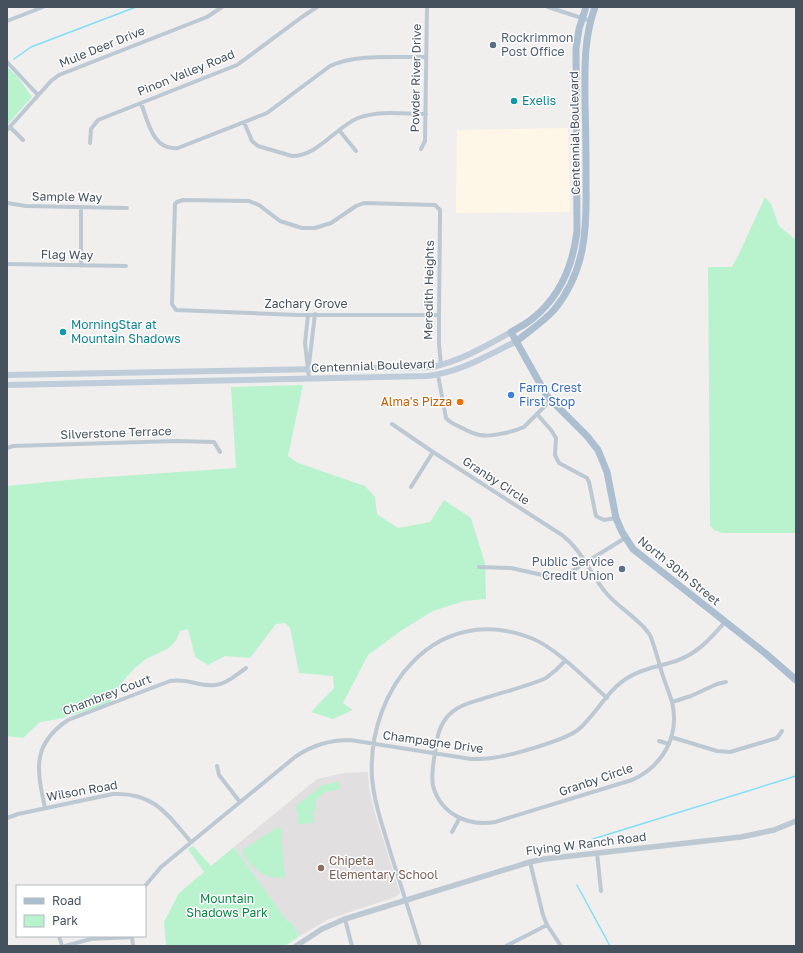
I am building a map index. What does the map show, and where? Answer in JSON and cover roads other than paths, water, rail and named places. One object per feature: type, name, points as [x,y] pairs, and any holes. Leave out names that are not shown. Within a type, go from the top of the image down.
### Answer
[{"type":"main road","name":"Centennial Boulevard","points":[[7,376],[414,368],[441,365],[468,356],[532,319],[547,305],[559,289],[568,272],[576,244],[577,38],[586,7]]},
{"type":"main road","name":"Centennial Boulevard","points":[[7,385],[414,377],[438,375],[467,366],[517,341],[545,319],[561,301],[575,276],[583,248],[586,216],[585,63],[587,36],[596,7]]},
{"type":"main road","name":"North 30th Street","points":[[511,332],[542,390],[587,436],[598,450],[607,472],[616,518],[625,538],[637,553],[765,652],[796,680]]},
{"type":"street","points":[[7,21],[43,7]]},
{"type":"street","name":"Mule Deer Drive","points":[[8,129],[51,81],[63,73],[207,17],[222,7]]},
{"type":"street","name":"Pinon Valley Road","points":[[90,143],[91,129],[98,120],[237,65],[317,7]]},
{"type":"street","name":"Powder River Drive","points":[[421,149],[425,141],[427,7]]},
{"type":"street","points":[[548,7],[591,21]]},
{"type":"street","points":[[141,103],[156,139],[162,145],[169,148],[178,148],[272,110],[330,66],[341,61],[355,58],[426,57]]},
{"type":"street","points":[[7,62],[38,95]]},
{"type":"street","points":[[244,122],[252,141],[258,146],[292,156],[310,152],[339,130],[357,119],[374,114],[426,114]]},
{"type":"street","points":[[8,129],[24,140]]},
{"type":"street","points":[[339,130],[356,152]]},
{"type":"street","name":"Meredith Heights","points":[[174,308],[172,304],[174,208],[177,202],[183,200],[249,201],[259,205],[280,221],[302,228],[315,228],[332,223],[356,206],[364,203],[433,204],[438,206],[440,210],[439,344],[441,365]]},
{"type":"street","name":"Sample Way","points":[[7,203],[26,206],[127,208]]},
{"type":"street","points":[[80,266],[81,208]]},
{"type":"street","name":"Flag Way","points":[[7,264],[126,266]]},
{"type":"street","name":"Zachary Grove","points":[[174,308],[178,311],[308,315],[439,314]]},
{"type":"street","points":[[309,379],[316,314]]},
{"type":"street","points":[[308,315],[305,343],[309,370]]},
{"type":"street","points":[[438,375],[446,418],[449,422],[473,434],[485,436],[524,427],[551,400]]},
{"type":"street","points":[[537,414],[556,438],[555,455],[559,463],[587,478],[596,516],[604,520],[616,518]]},
{"type":"street","name":"Granby Circle","points":[[392,424],[562,535],[574,545],[608,595],[647,631],[652,640],[672,702],[674,720],[669,744],[661,757],[650,769],[632,780],[495,822],[474,824],[459,819],[449,812],[440,802],[435,790],[432,776],[440,726],[453,710],[546,678],[565,661]]},
{"type":"street","name":"Silverstone Terrace","points":[[7,448],[13,446],[176,441],[214,442],[220,452]]},
{"type":"street","points":[[411,488],[433,452]]},
{"type":"street","points":[[479,567],[511,568],[552,576],[565,574],[625,538]]},
{"type":"street","name":"Champagne Drive","points":[[146,885],[161,867],[295,757],[311,747],[342,740],[471,759],[486,759],[506,756],[562,738],[577,730],[620,683],[631,676],[677,661],[694,652],[706,643],[725,622]]},
{"type":"street","points":[[420,946],[380,817],[374,792],[372,767],[374,744],[381,714],[392,691],[413,660],[431,646],[460,633],[483,629],[513,632],[541,643],[565,661],[607,698]]},
{"type":"street","name":"Chambrey Court","points":[[45,808],[39,778],[40,757],[49,736],[64,722],[170,681],[184,680],[203,685],[216,685],[229,680],[246,668]]},
{"type":"street","points":[[672,702],[697,694],[717,684],[726,682]]},
{"type":"street","points":[[671,737],[717,751],[730,752],[777,738],[782,731]]},
{"type":"street","points":[[659,740],[669,744]]},
{"type":"street","points":[[217,766],[219,775],[240,802]]},
{"type":"street","name":"Wilson Road","points":[[7,818],[18,814],[113,794],[134,794],[148,799],[160,807],[191,842]]},
{"type":"street","points":[[452,832],[459,819]]},
{"type":"street","name":"Flying W Ranch Road","points":[[296,946],[322,929],[346,919],[544,858],[741,837],[774,830],[796,821]]},
{"type":"street","points":[[597,852],[600,891]]},
{"type":"street","points":[[530,862],[543,915],[547,925],[561,946]]},
{"type":"street","points":[[346,919],[352,946]]},
{"type":"street","points":[[506,946],[547,925]]},
{"type":"street","points":[[60,937],[64,946],[100,937]]},
{"type":"waterway","points":[[14,59],[31,47],[136,7]]},
{"type":"waterway","points":[[593,839],[796,776]]},
{"type":"waterway","points":[[577,885],[610,946]]},
{"type":"place","name":"Rockrimmon Post Office","points":[[493,45]]},
{"type":"place","name":"Exelis","points":[[514,101]]},
{"type":"place","name":"MorningStar at Mountain Shadows","points":[[63,332]]},
{"type":"place","name":"Farm Crest First Stop","points":[[511,395]]},
{"type":"place","name":"Alma's Pizza","points":[[460,402]]},
{"type":"place","name":"Public Service Credit Union","points":[[622,569]]},
{"type":"place","name":"Chipeta Elementary School","points":[[321,868]]},
{"type":"park label","name":"Mountain Shadows Park","points":[[227,906]]}]
